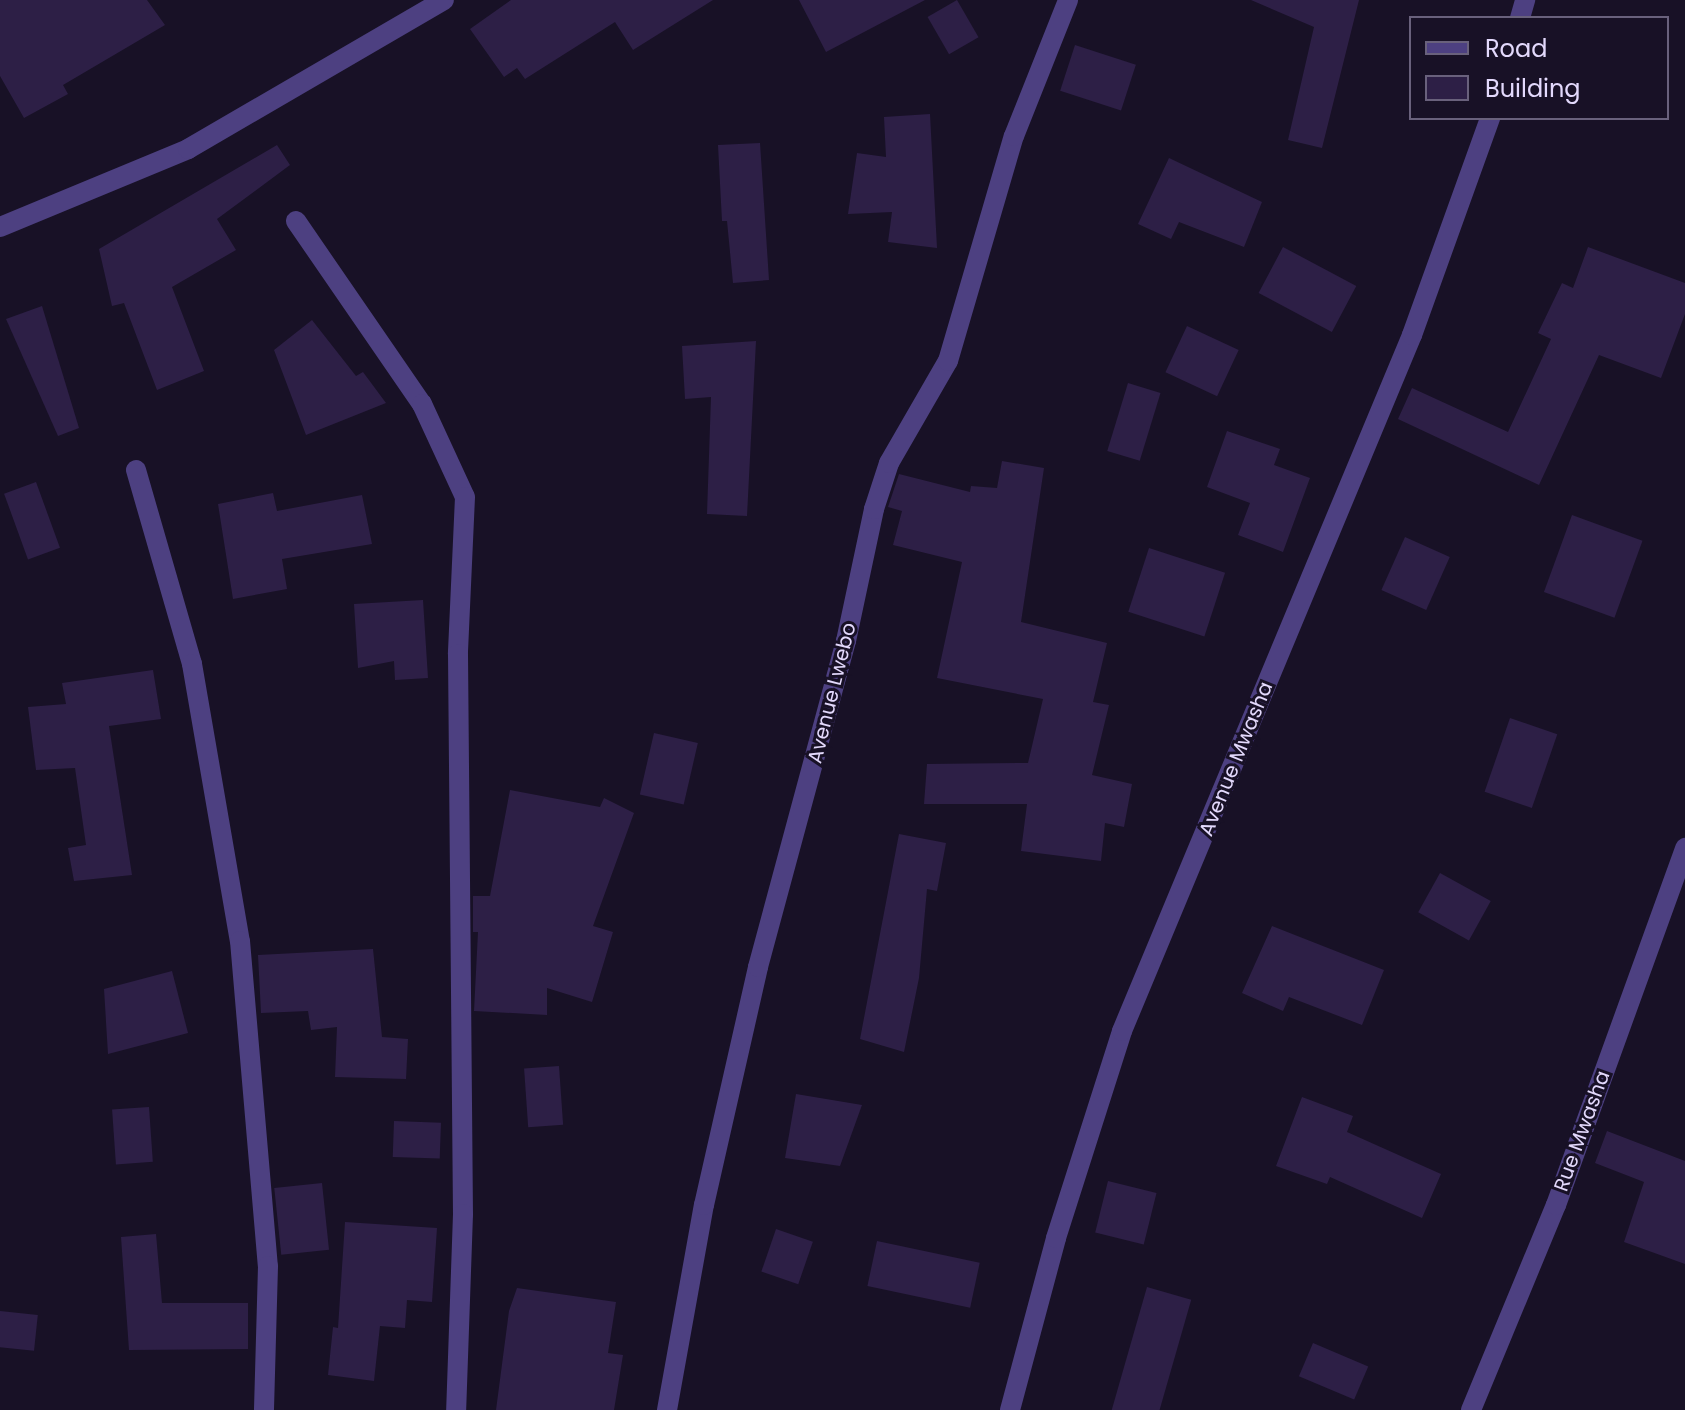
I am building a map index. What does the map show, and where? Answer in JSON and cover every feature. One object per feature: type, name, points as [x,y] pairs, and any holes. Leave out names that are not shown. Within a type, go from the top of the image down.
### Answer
[{"type":"street","points":[[0,227],[188,149],[444,0]]},
{"type":"street","name":"Avenue Lwebo","points":[[667,1410],[701,1220],[758,967],[846,641],[874,509],[889,463],[948,361],[1014,136],[1068,0]]},
{"type":"street","name":"Avenue Mwasha","points":[[1010,1410],[1056,1238],[1122,1031],[1401,363],[1489,120]]},
{"type":"street","points":[[296,221],[422,404],[465,497],[458,654],[463,1214],[456,1410]]},
{"type":"street","points":[[136,470],[192,664],[240,941],[268,1266],[264,1410]]},
{"type":"street","name":"Rue Mwasha","points":[[1471,1410],[1556,1205],[1685,848]]},
{"type":"building","points":[[0,0],[147,0],[165,25],[63,85],[68,94],[24,118],[0,76]]},
{"type":"building","points":[[511,0],[713,0],[633,50],[615,22],[525,79],[517,68],[504,77],[470,29]]},
{"type":"building","points":[[799,0],[925,0],[826,52]]},
{"type":"building","points":[[957,0],[978,37],[949,54],[928,17]]},
{"type":"building","points":[[1251,0],[1359,0],[1322,148],[1288,140],[1314,27]]},
{"type":"building","points":[[1075,45],[1136,65],[1121,110],[1060,91]]},
{"type":"building","points":[[930,114],[937,248],[888,242],[892,212],[848,214],[857,153],[886,157],[884,117]]},
{"type":"building","points":[[760,143],[769,280],[733,283],[727,221],[722,221],[718,145]]},
{"type":"building","points":[[277,145],[290,165],[217,219],[236,250],[172,287],[204,371],[157,390],[124,303],[112,306],[99,249]]},
{"type":"building","points":[[1169,158],[1262,202],[1244,247],[1179,222],[1171,239],[1138,224]]},
{"type":"building","points":[[1283,247],[1356,286],[1332,332],[1259,293]]},
{"type":"building","points":[[1588,247],[1685,283],[1685,314],[1661,378],[1599,355],[1539,485],[1398,419],[1412,388],[1508,432],[1551,339],[1538,333],[1562,283],[1573,288]]},
{"type":"building","points":[[42,306],[79,428],[58,436],[6,319]]},
{"type":"building","points":[[312,320],[356,376],[363,372],[386,403],[306,435],[274,350]]},
{"type":"building","points":[[1187,326],[1239,350],[1217,396],[1165,372]]},
{"type":"building","points":[[756,341],[747,516],[707,514],[711,397],[685,399],[682,346]]},
{"type":"building","points":[[1128,383],[1161,393],[1140,461],[1107,451]]},
{"type":"building","points":[[1227,431],[1280,449],[1274,465],[1310,478],[1283,552],[1238,535],[1250,503],[1207,487]]},
{"type":"building","points":[[1002,461],[1044,468],[1021,622],[1107,643],[1093,702],[1109,705],[1092,775],[1132,784],[1124,827],[1105,823],[1101,861],[1021,851],[1027,804],[924,804],[927,764],[1028,763],[1043,699],[937,678],[962,562],[893,545],[902,511],[888,507],[899,474],[970,492],[971,486],[997,488]]},
{"type":"building","points":[[36,482],[60,548],[28,559],[4,494]]},
{"type":"building","points":[[273,493],[277,511],[362,495],[372,544],[282,559],[287,589],[233,599],[218,504]]},
{"type":"building","points":[[1572,515],[1642,541],[1614,618],[1544,592]]},
{"type":"building","points":[[1405,537],[1450,557],[1426,610],[1381,590]]},
{"type":"building","points":[[1149,548],[1225,573],[1204,636],[1128,612]]},
{"type":"building","points":[[423,600],[428,678],[395,680],[394,661],[358,668],[354,604]]},
{"type":"building","points":[[153,670],[161,719],[109,726],[132,875],[74,881],[68,848],[86,845],[75,768],[36,770],[28,707],[66,704],[62,683]]},
{"type":"building","points":[[1510,718],[1557,734],[1532,808],[1485,792]]},
{"type":"building","points":[[654,733],[698,743],[684,805],[640,794]]},
{"type":"building","points":[[510,790],[600,807],[604,798],[634,813],[593,926],[613,932],[592,1002],[547,988],[547,1015],[474,1011],[478,932],[473,932],[473,896],[490,896]]},
{"type":"building","points":[[899,834],[946,843],[937,891],[927,889],[919,978],[904,1052],[860,1039]]},
{"type":"building","points":[[1440,873],[1491,901],[1469,940],[1418,912]]},
{"type":"building","points":[[1272,926],[1384,970],[1362,1025],[1289,997],[1283,1011],[1242,993]]},
{"type":"building","points":[[373,949],[382,1037],[408,1039],[406,1079],[335,1077],[337,1027],[311,1030],[308,1011],[261,1013],[258,955]]},
{"type":"building","points":[[172,971],[188,1033],[108,1054],[104,989]]},
{"type":"building","points":[[559,1066],[563,1125],[528,1127],[524,1068]]},
{"type":"building","points":[[796,1094],[862,1105],[840,1166],[785,1158]]},
{"type":"building","points":[[1302,1097],[1353,1116],[1347,1132],[1441,1174],[1422,1218],[1330,1177],[1327,1184],[1276,1166]]},
{"type":"building","points":[[149,1107],[153,1162],[116,1164],[112,1110]]},
{"type":"building","points":[[394,1121],[441,1123],[440,1159],[393,1157]]},
{"type":"building","points":[[1607,1131],[1685,1161],[1685,1264],[1624,1242],[1644,1182],[1595,1163]]},
{"type":"building","points":[[1108,1181],[1157,1193],[1144,1245],[1095,1232]]},
{"type":"building","points":[[322,1183],[329,1250],[281,1255],[274,1188]]},
{"type":"building","points":[[345,1222],[437,1228],[432,1302],[407,1300],[405,1328],[380,1326],[374,1381],[328,1375],[333,1327],[338,1328]]},
{"type":"building","points":[[776,1229],[813,1242],[798,1284],[761,1272]]},
{"type":"building","points":[[156,1234],[162,1303],[248,1303],[248,1349],[129,1350],[121,1237]]},
{"type":"building","points":[[877,1241],[980,1263],[970,1308],[867,1286]]},
{"type":"building","points":[[1147,1287],[1191,1300],[1160,1410],[1112,1410]]},
{"type":"building","points":[[517,1288],[616,1302],[608,1353],[623,1355],[614,1410],[496,1410],[509,1311]]},
{"type":"building","points":[[0,1311],[38,1315],[34,1351],[0,1347]]},
{"type":"building","points":[[1313,1343],[1368,1366],[1354,1400],[1299,1376]]}]
